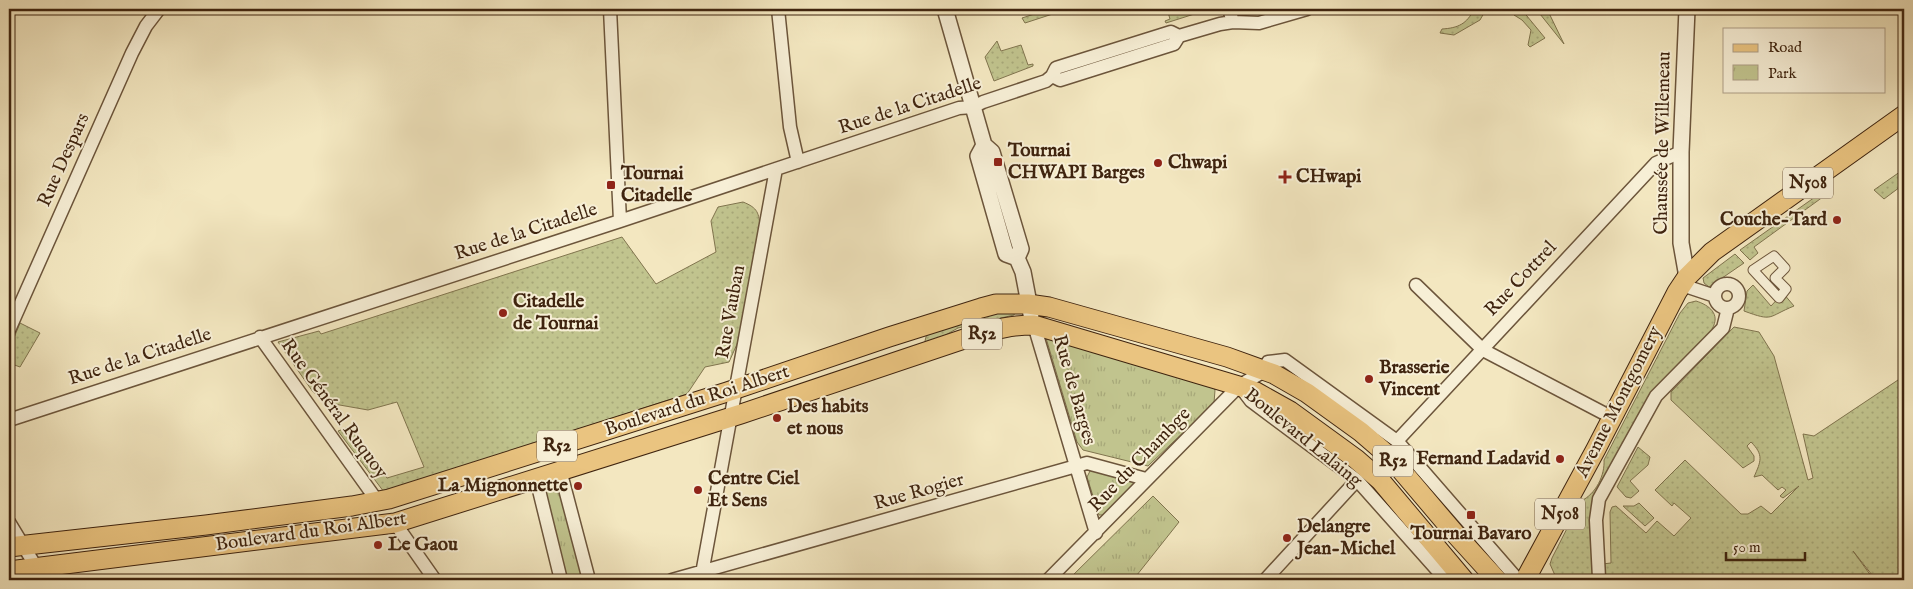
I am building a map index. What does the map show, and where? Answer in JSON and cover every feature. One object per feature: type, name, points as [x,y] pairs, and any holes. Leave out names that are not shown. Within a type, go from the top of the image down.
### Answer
[{"type":"main road","name":"N508","points":[[1684,281],[1712,252],[1904,115]]},
{"type":"main road","name":"Avenue Montgomery","points":[[1525,580],[1665,312],[1684,281]]},
{"type":"main road","name":"Boulevard du Roi Albert","points":[[16,546],[206,525],[378,502],[424,489],[996,304],[1028,304]]},
{"type":"main road","name":"Boulevard Lalaing","points":[[1028,304],[1067,312],[1227,358],[1274,374],[1307,393],[1361,432],[1390,457],[1457,536],[1498,580]]},
{"type":"main road","name":"Boulevard du Roi Albert","points":[[9,571],[40,574],[395,523],[731,417],[1006,326],[1034,326]]},
{"type":"main road","name":"Boulevard Lalaing","points":[[1034,326],[1239,386],[1256,392],[1290,410],[1356,459],[1380,480],[1464,580]]},
{"type":"main road","name":"R52","points":[[1380,480],[1425,514],[1482,580]]},
{"type":"street","name":"Rue Despars","points":[[9,330],[132,53],[146,26],[159,9]]},
{"type":"street","points":[[610,9],[620,222]]},
{"type":"street","points":[[778,9],[790,127],[798,162]]},
{"type":"street","name":"Rue de Barges","points":[[945,9],[984,145],[992,152],[1021,249],[1016,258],[1023,272],[1028,304],[1096,533]]},
{"type":"street","points":[[1229,9],[1233,22]]},
{"type":"street","name":"Rue de la Citadelle","points":[[9,420],[260,337],[620,222],[959,108],[973,107],[1046,82],[1056,68],[1096,55],[1171,32],[1179,36],[1220,24],[1233,22],[1260,23],[1307,9]]},
{"type":"street","name":"Chaussée de Willemeau","points":[[1684,281],[1681,243],[1681,152],[1687,9]]},
{"type":"street","name":"Rue Cottrel","points":[[1397,441],[1656,163],[1681,152]]},
{"type":"street","name":"Rue Vauban","points":[[702,576],[776,169]]},
{"type":"street","points":[[1774,256],[1785,268],[1775,278],[1786,289],[1779,298],[1754,270],[1774,256]]},
{"type":"street","points":[[1684,281],[1715,296]]},
{"type":"street","points":[[1724,284],[1732,284],[1738,290],[1740,298],[1736,305],[1728,308],[1720,306],[1715,296],[1718,288],[1724,284]]},
{"type":"street","points":[[1416,285],[1483,350],[1611,418]]},
{"type":"street","points":[[1600,580],[1596,520],[1599,498],[1656,396],[1723,328],[1728,308]]},
{"type":"street","name":"Rue Général Ruquoy","points":[[260,337],[378,502]]},
{"type":"street","name":"Boulevard Lalaing","points":[[1264,370],[1268,362],[1284,360],[1397,441],[1518,580]]},
{"type":"street","name":"Rue du Chambge","points":[[1048,580],[1239,386],[1264,370]]},
{"type":"street","name":"Boulevard Lalaing","points":[[1239,386],[1252,401],[1357,480],[1446,580]]},
{"type":"street","name":"Rue Rogier","points":[[672,580],[702,576],[1087,464],[1146,479]]},
{"type":"street","points":[[560,470],[589,580]]},
{"type":"street","points":[[536,478],[561,580]]},
{"type":"street","points":[[1265,580],[1357,480]]},
{"type":"street","points":[[9,522],[16,546],[40,574]]},
{"type":"street","points":[[395,523],[436,580]]},
{"type":"green space","points":[[1050,9],[1068,9],[1025,23],[1022,18]]},
{"type":"green space","points":[[1167,9],[1207,10],[1166,23],[1165,21],[1170,19]]},
{"type":"green space","points":[[1474,9],[1482,9],[1484,13],[1480,20],[1454,35],[1440,33],[1442,29],[1453,28],[1465,22]]},
{"type":"green space","points":[[1536,9],[1547,9],[1564,44]]},
{"type":"green space","points":[[1522,10],[1545,38],[1530,47],[1528,45],[1531,30],[1522,20],[1514,15]]},
{"type":"green space","points":[[997,41],[1001,51],[1021,45],[1028,65],[1033,64],[1033,66],[994,81],[985,57]]},
{"type":"green space","points":[[1904,169],[1904,184],[1884,199],[1874,190]]},
{"type":"green space","points":[[1825,190],[1827,194],[1754,247],[1758,253],[1750,260],[1740,250]]},
{"type":"green space","points":[[743,202],[752,206],[757,212],[760,228],[738,342],[729,362],[705,367],[687,394],[384,492],[338,431],[349,427],[387,478],[424,467],[397,402],[368,410],[334,404],[313,392],[278,342],[319,331],[321,334],[622,237],[656,284],[716,252],[711,221],[718,207]]},
{"type":"green space","points":[[1735,254],[1744,263],[1709,287],[1704,283],[1703,278]]},
{"type":"green space","points":[[1753,285],[1771,306],[1783,293],[1794,306],[1770,317],[1744,311],[1747,291]]},
{"type":"green space","points":[[1696,301],[1712,311],[1715,319],[1713,330],[1657,389],[1606,479],[1594,580],[1557,580],[1550,564],[1552,558],[1581,501],[1591,494],[1599,483],[1603,472],[1604,460],[1680,313],[1688,303]]},
{"type":"green space","points":[[1016,310],[1014,315],[958,328],[926,346],[927,333],[993,312]]},
{"type":"green space","points":[[20,323],[40,333],[20,367],[9,363],[9,350]]},
{"type":"green space","points":[[1734,327],[1759,332],[1774,356],[1808,480],[1813,478],[1803,434],[1814,436],[1904,376],[1904,580],[1876,580],[1853,551],[1874,580],[1606,580],[1602,564],[1611,563],[1610,512],[1612,507],[1616,506],[1646,533],[1657,521],[1674,536],[1691,518],[1674,503],[1672,506],[1655,490],[1685,460],[1741,514],[1748,514],[1761,506],[1771,514],[1799,486],[1783,498],[1780,496],[1786,490],[1782,487],[1778,490],[1762,475],[1754,477],[1760,455],[1751,442],[1747,446],[1754,456],[1754,461],[1743,468],[1671,400],[1671,392]]},
{"type":"green space","points":[[1046,338],[1210,382],[1215,390],[1214,403],[1148,466],[1083,450],[1077,442]]},
{"type":"green space","points":[[1638,447],[1650,457],[1648,465],[1630,481],[1639,491],[1631,498],[1626,497],[1617,487]]},
{"type":"green space","points":[[1093,469],[1135,482],[1103,515],[1099,515],[1087,477]]},
{"type":"green space","points":[[543,482],[558,482],[585,580],[567,580]]},
{"type":"green space","points":[[1153,496],[1179,522],[1133,580],[1068,580]]},
{"type":"green space","points":[[1639,503],[1654,518],[1645,526],[1623,506],[1634,506]]},
{"type":"place","name":"Tournai CHWAPI Barges","points":[[998,162]]},
{"type":"place","name":"Chwapi","points":[[1158,163]]},
{"type":"place","name":"CHwapi","points":[[1285,177]]},
{"type":"place","name":"Tournai Citadelle","points":[[611,185]]},
{"type":"place","name":"Couche-Tard","points":[[1837,220]]},
{"type":"place","name":"Citadelle de Tournai","points":[[503,313]]},
{"type":"place","name":"Brasserie Vincent","points":[[1369,379]]},
{"type":"place","name":"Des habits et nous","points":[[777,418]]},
{"type":"place","name":"Fernand Ladavid","points":[[1560,459]]},
{"type":"place","name":"La Mignonnette","points":[[578,486]]},
{"type":"place","name":"Centre Ciel Et Sens","points":[[698,490]]},
{"type":"place","name":"Tournai Bavaro","points":[[1471,515]]},
{"type":"place","name":"Delangre Jean-Michel","points":[[1287,538]]},
{"type":"place","name":"Le Gaou","points":[[378,545]]}]
